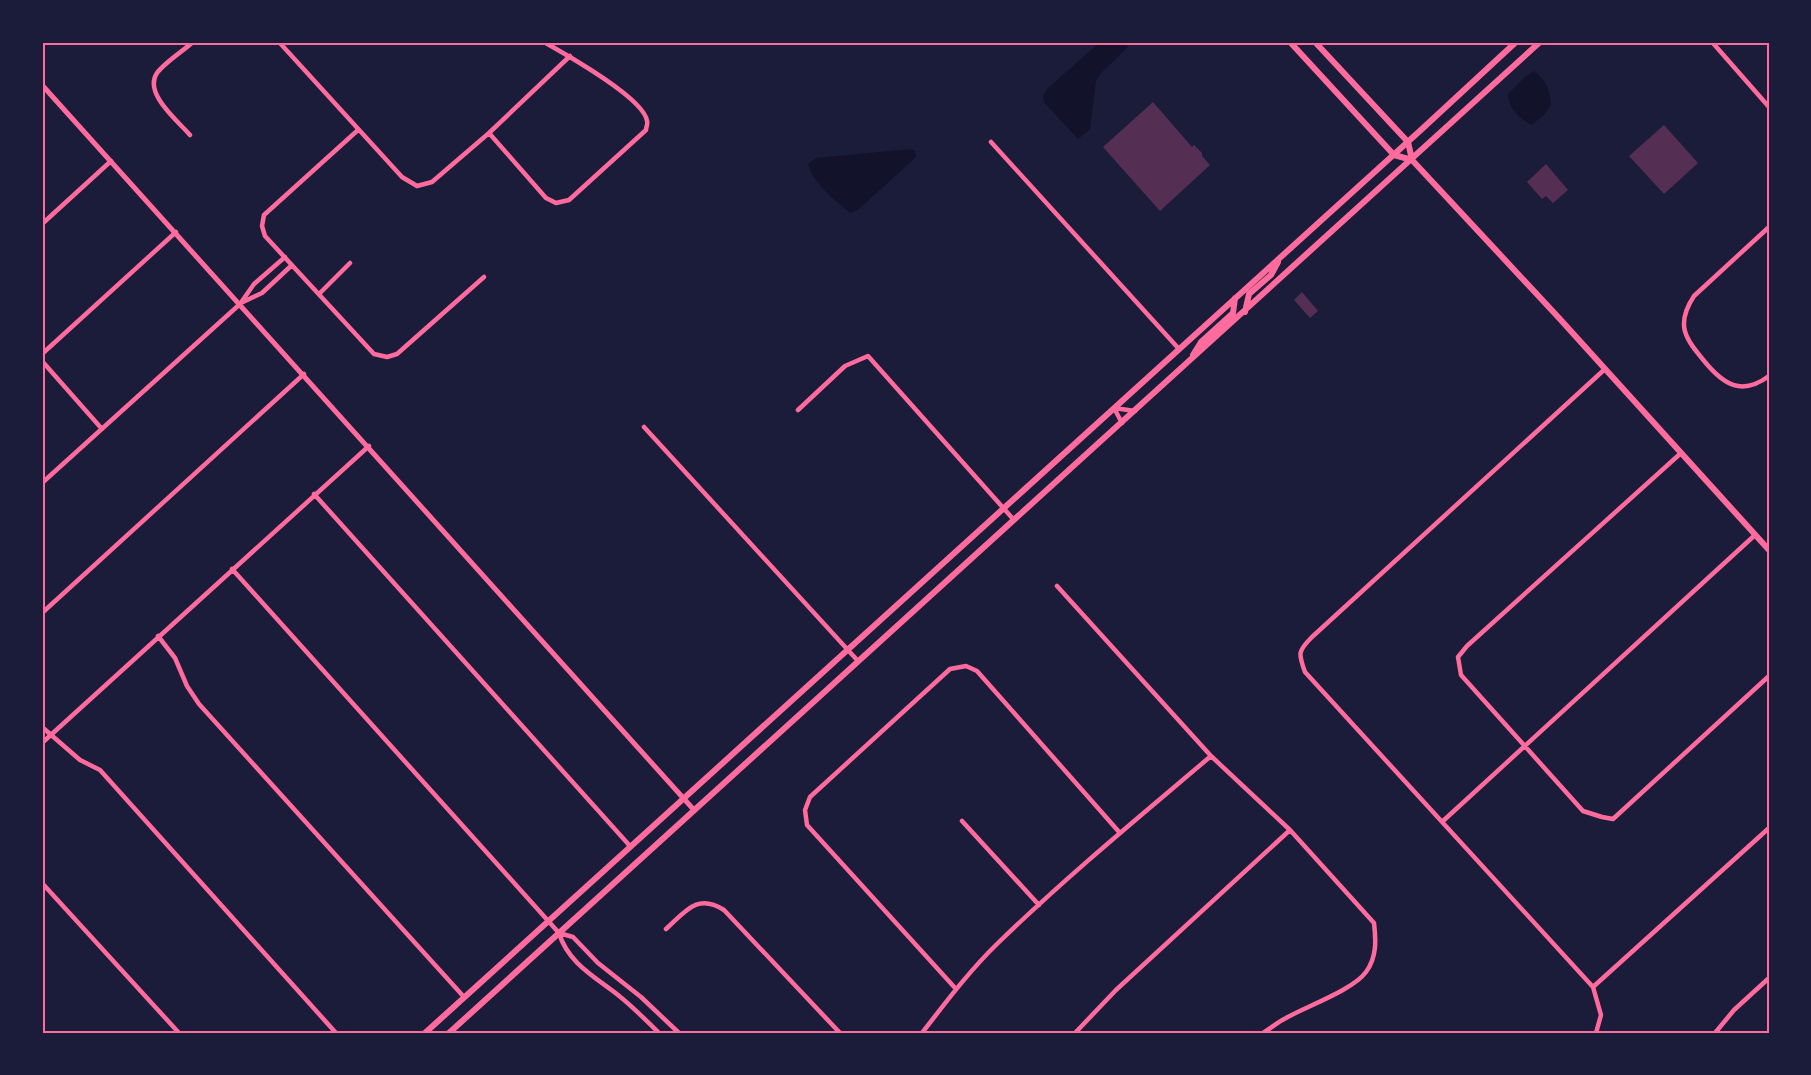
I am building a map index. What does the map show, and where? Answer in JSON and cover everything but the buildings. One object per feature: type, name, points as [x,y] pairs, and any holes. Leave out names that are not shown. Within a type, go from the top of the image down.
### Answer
[{"type":"main road","points":[[1290,42],[1394,155],[1412,160]]},
{"type":"main road","points":[[1315,42],[1408,142],[1412,160],[1769,550]]},
{"type":"main road","points":[[425,1033],[1516,42]]},
{"type":"main road","points":[[448,1033],[1412,160],[1533,45],[1540,42]]},
{"type":"main road","points":[[1245,312],[1249,294],[1271,275],[1281,256]]},
{"type":"main road","points":[[1188,363],[1201,342],[1233,313],[1235,298]]},
{"type":"main road","points":[[430,1033],[435,1024]]},
{"type":"street","points":[[190,135],[157,99],[153,85],[157,74],[193,42]]},
{"type":"street","points":[[279,42],[402,177],[417,186],[432,182],[489,133],[570,56]]},
{"type":"street","points":[[489,133],[546,198],[556,203],[569,200],[646,130],[648,120],[629,96],[570,56],[544,42]]},
{"type":"street","points":[[1712,42],[1769,107]]},
{"type":"street","points":[[42,85],[694,810]]},
{"type":"street","points":[[358,130],[264,215],[262,226],[265,236],[374,354],[387,357],[397,354],[484,277]]},
{"type":"street","points":[[991,142],[1179,349]]},
{"type":"street","points":[[42,224],[111,161]]},
{"type":"street","points":[[1769,227],[1694,296],[1686,309],[1684,325],[1688,341],[1718,378],[1735,386],[1752,384],[1769,376]]},
{"type":"street","points":[[42,354],[176,232]]},
{"type":"street","points":[[42,483],[240,304],[254,284],[285,257]]},
{"type":"street","points":[[319,294],[350,263]]},
{"type":"street","points":[[240,304],[262,293],[292,266]]},
{"type":"street","points":[[798,410],[845,366],[868,356],[1014,520]]},
{"type":"street","points":[[42,361],[102,429]]},
{"type":"street","points":[[1596,1033],[1601,1015],[1593,987],[1305,672],[1300,657],[1301,648],[1312,637],[1605,369]]},
{"type":"street","points":[[42,613],[304,374]]},
{"type":"street","points":[[1114,408],[1135,411]]},
{"type":"street","points":[[1114,408],[1122,423]]},
{"type":"street","points":[[644,427],[858,661]]},
{"type":"street","points":[[42,743],[369,446]]},
{"type":"street","points":[[1681,453],[1467,646],[1458,657],[1461,675],[1583,811],[1602,818],[1613,819],[1769,676]]},
{"type":"street","points":[[314,495],[630,846]]},
{"type":"street","points":[[1443,821],[1755,535]]},
{"type":"street","points":[[232,569],[559,933],[563,946],[586,971],[617,994],[659,1033]]},
{"type":"street","points":[[1057,586],[1211,756],[1290,830],[1374,923],[1376,942],[1372,960],[1366,972],[1355,982],[1286,1018],[1263,1033]]},
{"type":"street","points":[[158,636],[175,658],[187,686],[199,704],[464,997]]},
{"type":"street","points":[[956,989],[807,825],[805,810],[810,797],[950,669],[966,666],[977,671],[1120,833]]},
{"type":"street","points":[[42,727],[80,760],[100,770],[336,1033]]},
{"type":"street","points":[[921,1033],[956,989],[997,944],[1039,904],[1211,756]]},
{"type":"street","points":[[963,821],[1039,904]]},
{"type":"street","points":[[1593,987],[1769,828]]},
{"type":"street","points":[[1075,1033],[1116,990],[1290,830]]},
{"type":"street","points":[[42,883],[179,1033]]},
{"type":"street","points":[[666,929],[693,905],[702,902],[715,904],[724,910],[840,1033]]},
{"type":"street","points":[[559,933],[573,937],[598,963],[641,997],[679,1033]]},
{"type":"street","points":[[1714,1033],[1734,1010],[1769,978]]},
{"type":"shaded area","points":[[1100,42],[1123,42],[1128,47],[1101,73],[1096,81],[1090,129],[1078,139],[1044,102],[1043,96],[1047,89]]},
{"type":"shaded area","points":[[1534,71],[1547,86],[1551,105],[1544,115],[1531,125],[1515,112],[1508,94]]},
{"type":"shaded area","points":[[911,149],[915,151],[916,157],[859,209],[851,213],[820,185],[808,164],[816,158]]}]
